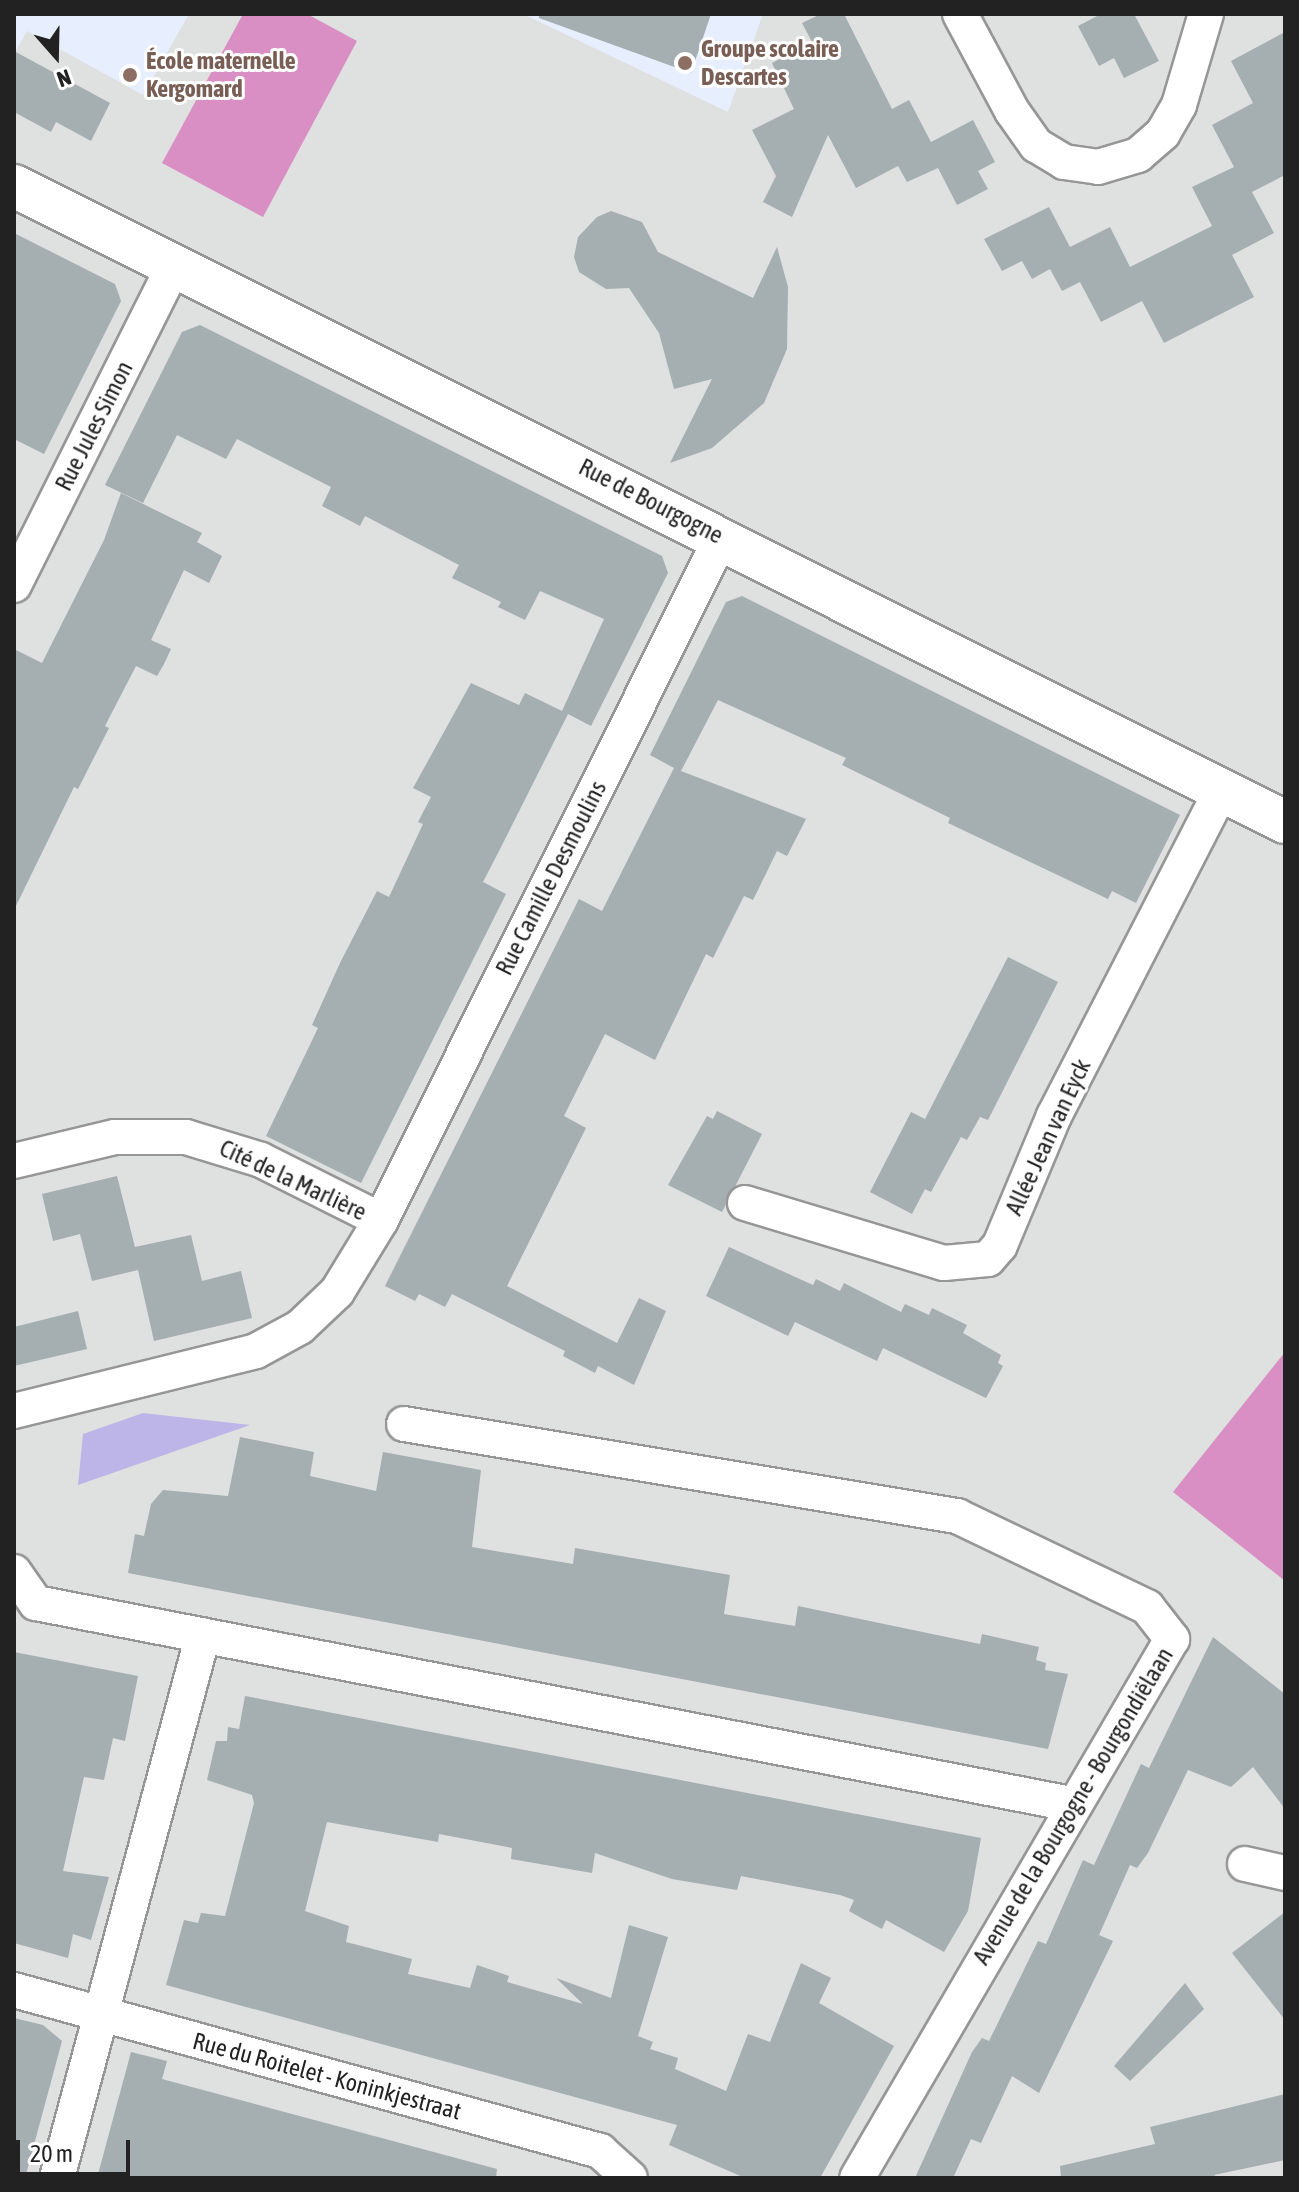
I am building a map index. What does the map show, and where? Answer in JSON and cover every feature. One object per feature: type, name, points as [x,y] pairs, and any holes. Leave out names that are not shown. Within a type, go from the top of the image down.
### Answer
[{"type":"street","points":[[960,14],[1012,111],[1036,145],[1064,162],[1098,167],[1138,155],[1163,133],[1179,105],[1206,14]]},
{"type":"street","name":"Rue de Bourgogne","points":[[14,186],[722,536],[1285,822]]},
{"type":"street","name":"Rue Jules Simon","points":[[14,585],[173,267]]},
{"type":"street","name":"Rue Camille Desmoulins","points":[[381,1220],[722,536]]},
{"type":"street","name":"Allée Jean van Eyck","points":[[745,1203],[944,1263],[968,1265],[988,1259],[1000,1245],[1054,1116],[1222,789]]},
{"type":"street","name":"Cité de la Marlière","points":[[14,1161],[115,1137],[186,1137],[261,1160],[381,1220],[337,1292],[279,1340],[217,1362],[14,1411]]},
{"type":"street","name":"Avenue de la Bourgogne - Bourgondiëlaan","points":[[404,1424],[957,1516],[1147,1607],[1172,1639],[1071,1804],[857,2178]]},
{"type":"street","points":[[14,1572],[36,1603],[1071,1804]]},
{"type":"street","points":[[57,2178],[203,1635]]},
{"type":"street","points":[[1245,1864],[1285,1873]]},
{"type":"street","name":"Rue du Roitelet - Koninkjestraat","points":[[14,1990],[600,2151],[630,2178]]},
{"type":"shaded area","points":[[14,14],[1285,14],[1285,2178],[14,2178]]},
{"type":"shaded area","name":"École maternelle Kergomard","points":[[14,14],[189,14],[143,95],[27,31],[14,54]]},
{"type":"shaded area","points":[[243,14],[307,14],[357,41],[263,217],[162,163]]},
{"type":"shaded area","name":"Groupe scolaire Descartes","points":[[523,14],[763,14],[728,112]]},
{"type":"shaded area","points":[[1285,1352],[1285,1581],[1173,1492]]},
{"type":"shaded area","points":[[143,1413],[250,1425],[78,1485],[83,1434]]},
{"type":"building","points":[[539,14],[711,14],[691,73],[539,18]]},
{"type":"building","points":[[821,14],[844,14],[892,109],[909,100],[931,142],[973,120],[995,162],[978,171],[988,189],[957,205],[938,168],[907,182],[898,166],[856,188],[828,135],[792,217],[763,202],[776,176],[752,130],[794,109],[772,63],[812,42],[802,23]]},
{"type":"building","points":[[1101,14],[1134,14],[1159,61],[1124,78],[1114,58],[1099,66],[1078,26]]},
{"type":"building","points":[[1285,32],[1285,175],[1252,192],[1274,233],[1232,255],[1254,297],[1164,343],[1142,301],[1101,322],[1080,282],[1062,291],[1050,269],[1032,279],[1022,261],[1002,271],[984,239],[1049,207],[1070,247],[1110,227],[1130,267],[1212,226],[1192,187],[1234,167],[1212,125],[1253,103],[1231,61]]},
{"type":"building","points":[[14,51],[110,103],[91,141],[56,122],[51,132],[14,112]]},
{"type":"building","points":[[611,211],[642,222],[658,252],[753,298],[777,247],[788,287],[787,349],[764,403],[712,448],[670,463],[712,379],[674,389],[659,333],[629,288],[606,289],[579,272],[574,257],[578,237],[597,217]]},
{"type":"building","points":[[14,233],[115,284],[121,301],[44,454],[14,439]]},
{"type":"building","points":[[200,325],[662,556],[668,573],[591,726],[568,714],[483,882],[506,894],[361,1183],[266,1136],[318,1028],[312,1025],[340,963],[377,891],[389,897],[423,824],[418,822],[431,797],[413,788],[471,683],[519,705],[525,693],[562,711],[604,619],[540,591],[525,620],[498,607],[501,602],[452,578],[459,565],[365,516],[360,526],[322,506],[331,487],[237,439],[226,459],[177,435],[143,503],[105,485],[182,332]]},
{"type":"building","points":[[121,493],[202,533],[197,542],[222,556],[209,583],[184,570],[151,640],[171,649],[164,664],[157,676],[136,666],[105,726],[109,728],[78,789],[74,787],[14,910],[14,649],[42,663],[104,540]]},
{"type":"building","points":[[742,596],[1180,815],[1136,903],[1112,891],[1108,899],[948,823],[950,818],[842,765],[846,758],[718,700],[681,771],[806,819],[787,856],[777,851],[753,900],[744,896],[713,958],[706,954],[655,1060],[605,1034],[564,1116],[586,1128],[507,1286],[617,1343],[639,1298],[666,1311],[634,1385],[598,1366],[595,1373],[563,1356],[565,1351],[452,1294],[445,1307],[419,1294],[415,1301],[385,1286],[579,899],[602,911],[674,768],[650,755],[726,602]]},
{"type":"building","points":[[1008,957],[1058,982],[988,1120],[980,1117],[967,1140],[961,1137],[931,1192],[925,1189],[912,1214],[870,1192],[911,1112],[925,1119]]},
{"type":"building","points":[[717,1111],[762,1134],[722,1212],[668,1185],[707,1116],[713,1119]]},
{"type":"building","points":[[117,1176],[135,1247],[191,1235],[202,1281],[241,1271],[252,1318],[154,1341],[138,1270],[92,1281],[80,1234],[53,1241],[42,1194]]},
{"type":"building","points":[[729,1247],[813,1285],[816,1279],[840,1291],[844,1283],[901,1312],[905,1304],[929,1315],[932,1308],[967,1325],[963,1333],[1001,1355],[998,1363],[1003,1366],[986,1398],[883,1348],[877,1361],[795,1322],[788,1336],[706,1296]]},
{"type":"building","points":[[78,1311],[87,1349],[14,1366],[14,1327]]},
{"type":"building","points":[[240,1437],[314,1452],[310,1476],[376,1491],[383,1452],[481,1470],[472,1547],[573,1564],[575,1548],[730,1575],[724,1614],[795,1626],[798,1606],[980,1644],[982,1634],[1039,1647],[1036,1660],[1046,1663],[1045,1670],[1068,1674],[1048,1749],[128,1573],[135,1534],[144,1536],[151,1504],[163,1490],[228,1496]]},
{"type":"building","points":[[1213,1637],[1285,1694],[1285,1809],[1253,1767],[1231,1787],[1188,1770],[1148,1853],[1137,1868],[1130,1865],[1099,1935],[1113,1941],[1039,2093],[1012,2076],[981,2143],[971,2139],[953,2178],[915,2178],[972,2052],[982,2038],[989,2041],[1038,1941],[1046,1944],[1083,1860],[1094,1865],[1141,1764],[1149,1768]]},
{"type":"building","points":[[14,1652],[138,1676],[125,1741],[113,1738],[104,1780],[84,1777],[63,1871],[109,1877],[91,1940],[73,1934],[68,1958],[14,1943]]},
{"type":"building","points":[[245,1696],[981,1838],[968,1911],[944,1952],[886,1920],[882,1929],[863,1919],[849,1911],[854,1900],[840,1895],[741,1876],[737,1890],[672,1879],[595,1853],[592,1873],[511,1859],[512,1848],[439,1834],[438,1842],[327,1822],[305,1911],[349,1926],[346,1942],[412,1959],[408,1974],[470,1988],[477,1965],[509,1976],[507,1982],[583,2004],[556,1978],[611,1998],[629,1925],[668,1937],[638,2036],[653,2042],[650,2049],[678,2058],[675,2069],[726,2091],[748,2034],[770,2042],[801,1963],[831,1978],[819,2003],[894,2046],[820,2178],[745,2178],[669,2145],[677,2125],[166,1985],[184,1920],[198,1923],[201,1913],[225,1916],[254,1803],[252,1795],[207,1780],[216,1741],[227,1741],[228,1727],[239,1729]]},
{"type":"building","points":[[1285,1912],[1285,2020],[1232,1953]]},
{"type":"building","points":[[1185,1983],[1204,2009],[1130,2081],[1114,2066]]},
{"type":"building","points":[[14,2018],[43,2025],[62,2041],[25,2178],[14,2178]]},
{"type":"building","points":[[131,2052],[167,2061],[162,2079],[497,2169],[496,2178],[97,2178]]},
{"type":"building","points":[[1285,2094],[1285,2160],[1214,2175],[1218,2178],[1061,2178],[1060,2166],[1155,2144],[1150,2127]]},
{"type":"place","name":"Groupe scolaire Descartes","points":[[685,63]]},
{"type":"place","name":"École maternelle Kergomard","points":[[130,75]]}]
